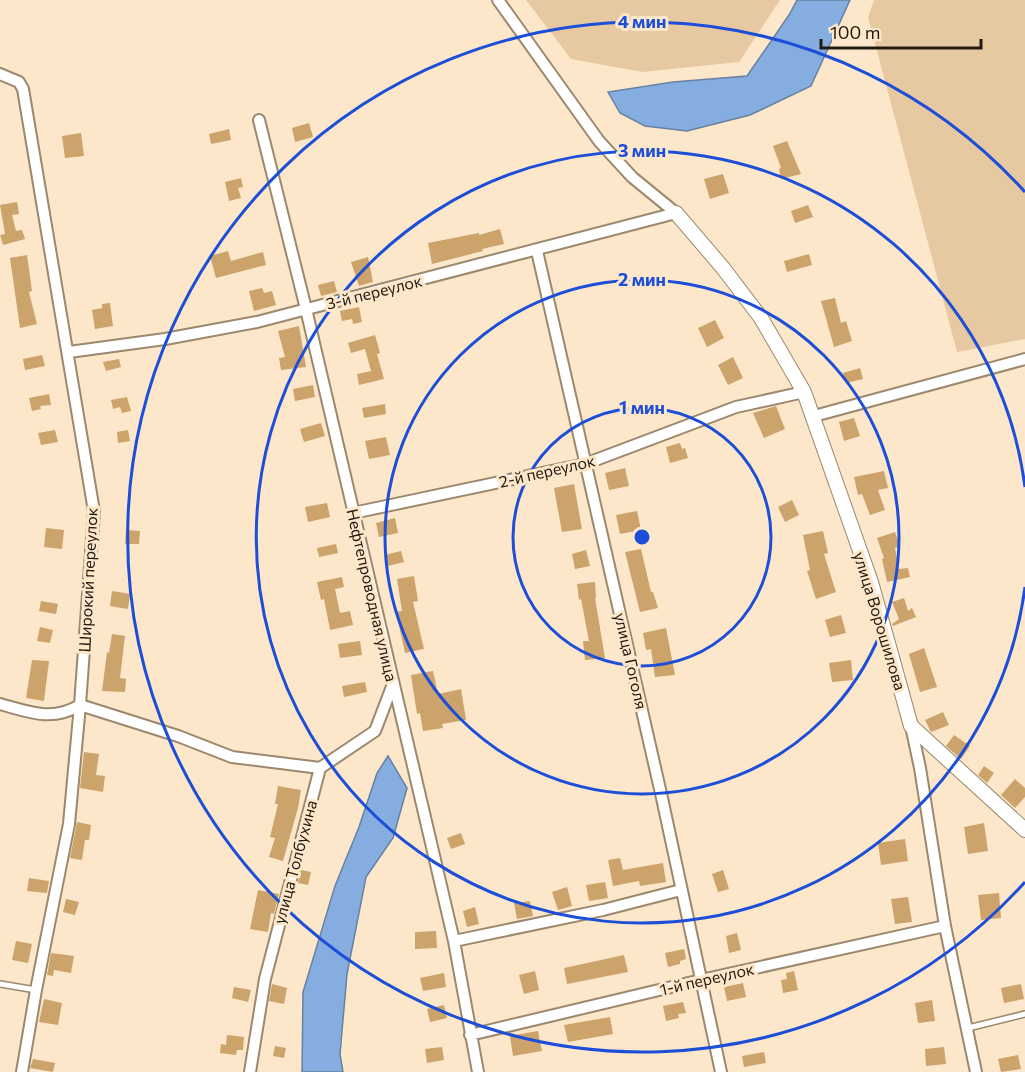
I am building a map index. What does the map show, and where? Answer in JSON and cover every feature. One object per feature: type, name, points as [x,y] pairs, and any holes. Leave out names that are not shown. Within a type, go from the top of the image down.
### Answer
[{"type":"street","points":[[498,0],[599,141],[632,177],[676,213]]},
{"type":"street","name":"Широкий переулок","points":[[0,74],[19,82],[23,89],[94,511],[69,824],[22,1072]]},
{"type":"street","name":"Нефтепроводная улица","points":[[259,120],[306,309],[454,941],[478,1072]]},
{"type":"street","name":"3-й переулок","points":[[69,352],[176,337],[257,322],[676,213]]},
{"type":"street","name":"улица Ворошилова","points":[[676,213],[723,268],[761,318],[804,392],[814,416],[871,582],[911,726],[920,768],[945,926],[976,1072]]},
{"type":"street","name":"улица Гоголя","points":[[537,251],[660,786],[721,1072]]},
{"type":"street","points":[[814,416],[1025,359]]},
{"type":"street","name":"2-й переулок","points":[[353,513],[585,464],[736,406],[804,392]]},
{"type":"street","points":[[0,704],[43,715],[69,711],[80,705],[177,736],[232,757],[320,768],[375,731],[393,683]]},
{"type":"street","points":[[911,726],[1025,830]]},
{"type":"street","name":"улица Толбухина","points":[[250,1072],[265,979],[320,768]]},
{"type":"street","points":[[454,941],[603,910],[681,890]]},
{"type":"street","name":"1-й переулок","points":[[470,1035],[701,980],[945,926]]},
{"type":"lane","points":[[0,984],[36,990]]},
{"type":"lane","points":[[968,1028],[1025,1014]]},
{"type":"shaded area","points":[[526,0],[780,0],[739,62],[642,72],[571,59]]},
{"type":"shaded area","points":[[874,0],[1025,0],[1025,339],[957,352],[868,17]]},
{"type":"water","points":[[797,0],[850,0],[811,86],[750,115],[687,131],[645,126],[620,113],[608,92],[673,82],[747,76]]},
{"type":"water","points":[[388,756],[407,788],[393,838],[366,877],[347,974],[340,1054],[343,1072],[302,1072],[303,992],[335,886],[359,827],[377,773]]},
{"type":"building","points":[[309,123],[313,137],[295,142],[292,128]]},
{"type":"building","points":[[229,129],[231,140],[211,144],[209,134]]},
{"type":"building","points":[[81,133],[84,156],[65,158],[62,136]]},
{"type":"building","points":[[787,141],[801,174],[781,179],[779,169],[781,168],[773,146]]},
{"type":"building","points":[[723,174],[729,193],[710,199],[704,179]]},
{"type":"building","points":[[241,178],[243,187],[238,188],[241,198],[229,201],[225,182]]},
{"type":"building","points":[[17,202],[19,214],[12,215],[16,231],[22,230],[25,239],[3,245],[0,235],[5,234],[0,205]]},
{"type":"building","points":[[808,205],[813,217],[795,223],[791,211]]},
{"type":"building","points":[[500,229],[504,244],[432,264],[428,243],[479,233],[479,235]]},
{"type":"building","points":[[228,251],[231,261],[263,252],[266,265],[216,278],[210,256]]},
{"type":"building","points":[[809,254],[812,265],[787,272],[784,261]]},
{"type":"building","points":[[27,255],[32,291],[29,292],[37,324],[20,328],[10,258]]},
{"type":"building","points":[[368,257],[373,282],[359,286],[351,262]]},
{"type":"building","points":[[334,281],[337,292],[321,296],[318,285]]},
{"type":"building","points":[[262,288],[264,293],[272,291],[276,305],[254,311],[249,291]]},
{"type":"building","points":[[835,298],[841,323],[846,321],[852,341],[834,347],[821,301]]},
{"type":"building","points":[[110,303],[113,326],[95,329],[92,310],[102,308],[102,304]]},
{"type":"building","points":[[359,307],[362,322],[353,324],[352,319],[342,321],[340,311]]},
{"type":"building","points":[[715,320],[724,338],[707,347],[698,328]]},
{"type":"building","points":[[299,326],[306,367],[281,370],[279,358],[285,357],[278,331]]},
{"type":"building","points":[[375,335],[380,353],[377,354],[384,379],[359,385],[357,374],[371,371],[365,349],[351,353],[348,343]]},
{"type":"building","points":[[42,355],[45,366],[25,370],[23,359]]},
{"type":"building","points":[[733,357],[743,378],[728,385],[718,365]]},
{"type":"building","points":[[119,359],[121,367],[106,371],[103,362]]},
{"type":"building","points":[[860,368],[863,379],[846,383],[843,373]]},
{"type":"building","points":[[313,385],[315,397],[295,401],[293,389]]},
{"type":"building","points":[[49,394],[51,405],[40,406],[41,409],[32,411],[29,398]]},
{"type":"building","points":[[127,397],[131,411],[122,413],[120,407],[113,409],[111,400]]},
{"type":"building","points":[[385,404],[386,414],[364,418],[362,408]]},
{"type":"building","points":[[776,406],[785,429],[764,438],[753,413]]},
{"type":"building","points":[[854,418],[860,436],[844,441],[839,422]]},
{"type":"building","points":[[321,423],[325,436],[304,442],[300,429]]},
{"type":"building","points":[[55,430],[58,442],[41,445],[38,433]]},
{"type":"building","points":[[128,430],[130,441],[118,443],[117,432]]},
{"type":"building","points":[[386,437],[390,455],[369,459],[365,441]]},
{"type":"building","points":[[680,443],[682,449],[685,448],[688,458],[670,463],[666,447]]},
{"type":"building","points":[[625,468],[629,486],[609,490],[605,473]]},
{"type":"building","points":[[884,471],[888,488],[878,490],[885,510],[870,515],[862,494],[858,495],[854,477]]},
{"type":"building","points":[[574,484],[582,529],[562,532],[554,488]]},
{"type":"building","points":[[792,500],[799,515],[785,522],[778,507]]},
{"type":"building","points":[[327,503],[330,517],[308,522],[305,507]]},
{"type":"building","points":[[637,511],[641,530],[620,534],[616,515]]},
{"type":"building","points":[[395,518],[398,533],[379,537],[376,523]]},
{"type":"building","points":[[46,528],[64,530],[62,549],[44,547]]},
{"type":"building","points":[[126,530],[140,531],[139,544],[125,544]]},
{"type":"building","points":[[823,531],[828,553],[824,554],[836,592],[816,599],[807,571],[810,570],[803,535]]},
{"type":"building","points":[[895,532],[900,546],[895,548],[899,569],[908,568],[910,577],[887,582],[882,559],[884,558],[877,538]]},
{"type":"building","points":[[336,544],[338,553],[319,557],[317,548]]},
{"type":"building","points":[[641,549],[651,592],[653,592],[658,608],[640,612],[625,552]]},
{"type":"building","points":[[586,550],[590,566],[575,569],[572,554]]},
{"type":"building","points":[[401,551],[404,562],[388,566],[385,555]]},
{"type":"building","points":[[414,576],[418,601],[413,602],[424,649],[405,653],[396,612],[402,611],[397,579]]},
{"type":"building","points":[[342,577],[344,587],[335,589],[340,613],[350,611],[353,625],[330,630],[324,599],[321,600],[317,582]]},
{"type":"building","points":[[595,582],[595,598],[605,658],[585,660],[583,641],[589,641],[577,584]]},
{"type":"building","points":[[112,591],[130,594],[128,609],[110,606]]},
{"type":"building","points":[[904,598],[908,611],[912,608],[916,617],[893,626],[892,624],[899,619],[892,602]]},
{"type":"building","points":[[41,601],[58,604],[56,614],[39,611]]},
{"type":"building","points":[[841,615],[846,633],[830,637],[825,620]]},
{"type":"building","points":[[40,627],[53,630],[50,643],[37,641]]},
{"type":"building","points":[[666,628],[675,675],[655,677],[651,649],[646,650],[643,633]]},
{"type":"building","points":[[112,634],[125,636],[120,678],[126,679],[125,692],[102,691],[107,652],[109,653]]},
{"type":"building","points":[[360,641],[362,655],[340,658],[338,644]]},
{"type":"building","points":[[924,648],[937,687],[920,692],[909,654]]},
{"type":"building","points":[[32,660],[49,661],[44,701],[26,698]]},
{"type":"building","points":[[851,660],[853,680],[832,682],[829,663]]},
{"type":"building","points":[[433,671],[438,694],[461,689],[466,720],[442,724],[443,728],[423,731],[420,713],[417,714],[411,675]]},
{"type":"building","points":[[365,682],[367,692],[344,697],[342,686]]},
{"type":"building","points":[[943,712],[949,725],[931,732],[925,720]]},
{"type":"building","points":[[954,735],[970,746],[961,759],[946,746]]},
{"type":"building","points":[[84,752],[99,754],[96,775],[105,776],[103,792],[80,788]]},
{"type":"building","points":[[984,766],[994,773],[987,783],[978,775]]},
{"type":"building","points":[[1015,779],[1025,788],[1025,797],[1015,808],[1001,795]]},
{"type":"building","points":[[278,786],[301,790],[283,861],[269,857],[275,838],[270,837],[278,804],[275,804]]},
{"type":"building","points":[[77,822],[91,825],[89,840],[85,840],[82,860],[70,858]]},
{"type":"building","points":[[984,823],[988,851],[968,854],[964,827]]},
{"type":"building","points":[[461,833],[465,844],[451,849],[447,838]]},
{"type":"building","points":[[905,839],[908,861],[881,865],[878,843]]},
{"type":"building","points":[[620,858],[623,870],[663,863],[666,882],[640,886],[639,881],[613,886],[608,860]]},
{"type":"building","points":[[301,870],[311,872],[308,885],[298,883]]},
{"type":"building","points":[[723,870],[729,889],[718,892],[712,874]]},
{"type":"building","points":[[29,878],[49,881],[47,893],[27,891]]},
{"type":"building","points":[[605,882],[608,898],[589,901],[586,885]]},
{"type":"building","points":[[567,887],[572,906],[558,910],[552,892]]},
{"type":"building","points":[[258,890],[279,894],[274,914],[271,913],[268,932],[250,929]]},
{"type":"building","points":[[999,893],[1001,918],[981,920],[978,895]]},
{"type":"building","points":[[908,897],[912,922],[895,924],[891,899]]},
{"type":"building","points":[[66,899],[79,902],[75,915],[63,912]]},
{"type":"building","points":[[530,901],[533,916],[517,919],[514,903]]},
{"type":"building","points":[[475,907],[479,924],[467,927],[463,911]]},
{"type":"building","points":[[436,931],[437,948],[415,949],[415,932]]},
{"type":"building","points":[[737,933],[741,950],[729,953],[726,936]]},
{"type":"building","points":[[16,941],[32,944],[28,963],[12,960]]},
{"type":"building","points":[[684,949],[686,959],[680,961],[680,964],[668,967],[665,953]]},
{"type":"building","points":[[51,953],[74,956],[71,973],[54,970],[53,976],[47,975]]},
{"type":"building","points":[[624,955],[628,972],[567,984],[564,968]]},
{"type":"building","points":[[535,971],[539,990],[524,994],[519,975]]},
{"type":"building","points":[[794,971],[798,990],[783,993],[781,980],[787,979],[786,973]]},
{"type":"building","points":[[444,973],[446,987],[423,991],[420,978]]},
{"type":"building","points":[[743,983],[746,997],[727,1001],[724,987]]},
{"type":"building","points":[[272,984],[287,988],[284,1004],[269,1001]]},
{"type":"building","points":[[1021,984],[1024,999],[1004,1003],[1001,988]]},
{"type":"building","points":[[234,987],[251,990],[248,1002],[232,998]]},
{"type":"building","points":[[44,999],[62,1003],[58,1025],[39,1022]]},
{"type":"building","points":[[932,1000],[935,1021],[918,1023],[915,1003]]},
{"type":"building","points":[[683,1002],[686,1013],[678,1014],[679,1018],[666,1021],[663,1006]]},
{"type":"building","points":[[444,1005],[447,1018],[430,1022],[427,1009]]},
{"type":"building","points":[[610,1017],[613,1034],[568,1042],[564,1025]]},
{"type":"building","points":[[538,1031],[542,1051],[513,1056],[510,1036]]},
{"type":"building","points":[[227,1035],[244,1037],[243,1050],[237,1050],[236,1055],[220,1053],[221,1044],[226,1045]]},
{"type":"building","points":[[275,1046],[286,1048],[284,1058],[273,1056]]},
{"type":"building","points":[[442,1047],[444,1060],[427,1063],[425,1049]]},
{"type":"building","points":[[944,1047],[946,1064],[926,1066],[925,1049]]},
{"type":"building","points":[[764,1052],[766,1063],[744,1067],[742,1056]]},
{"type":"building","points":[[1018,1055],[1021,1069],[1001,1072],[998,1059]]},
{"type":"building","points":[[33,1059],[55,1063],[53,1072],[30,1068]]}]
